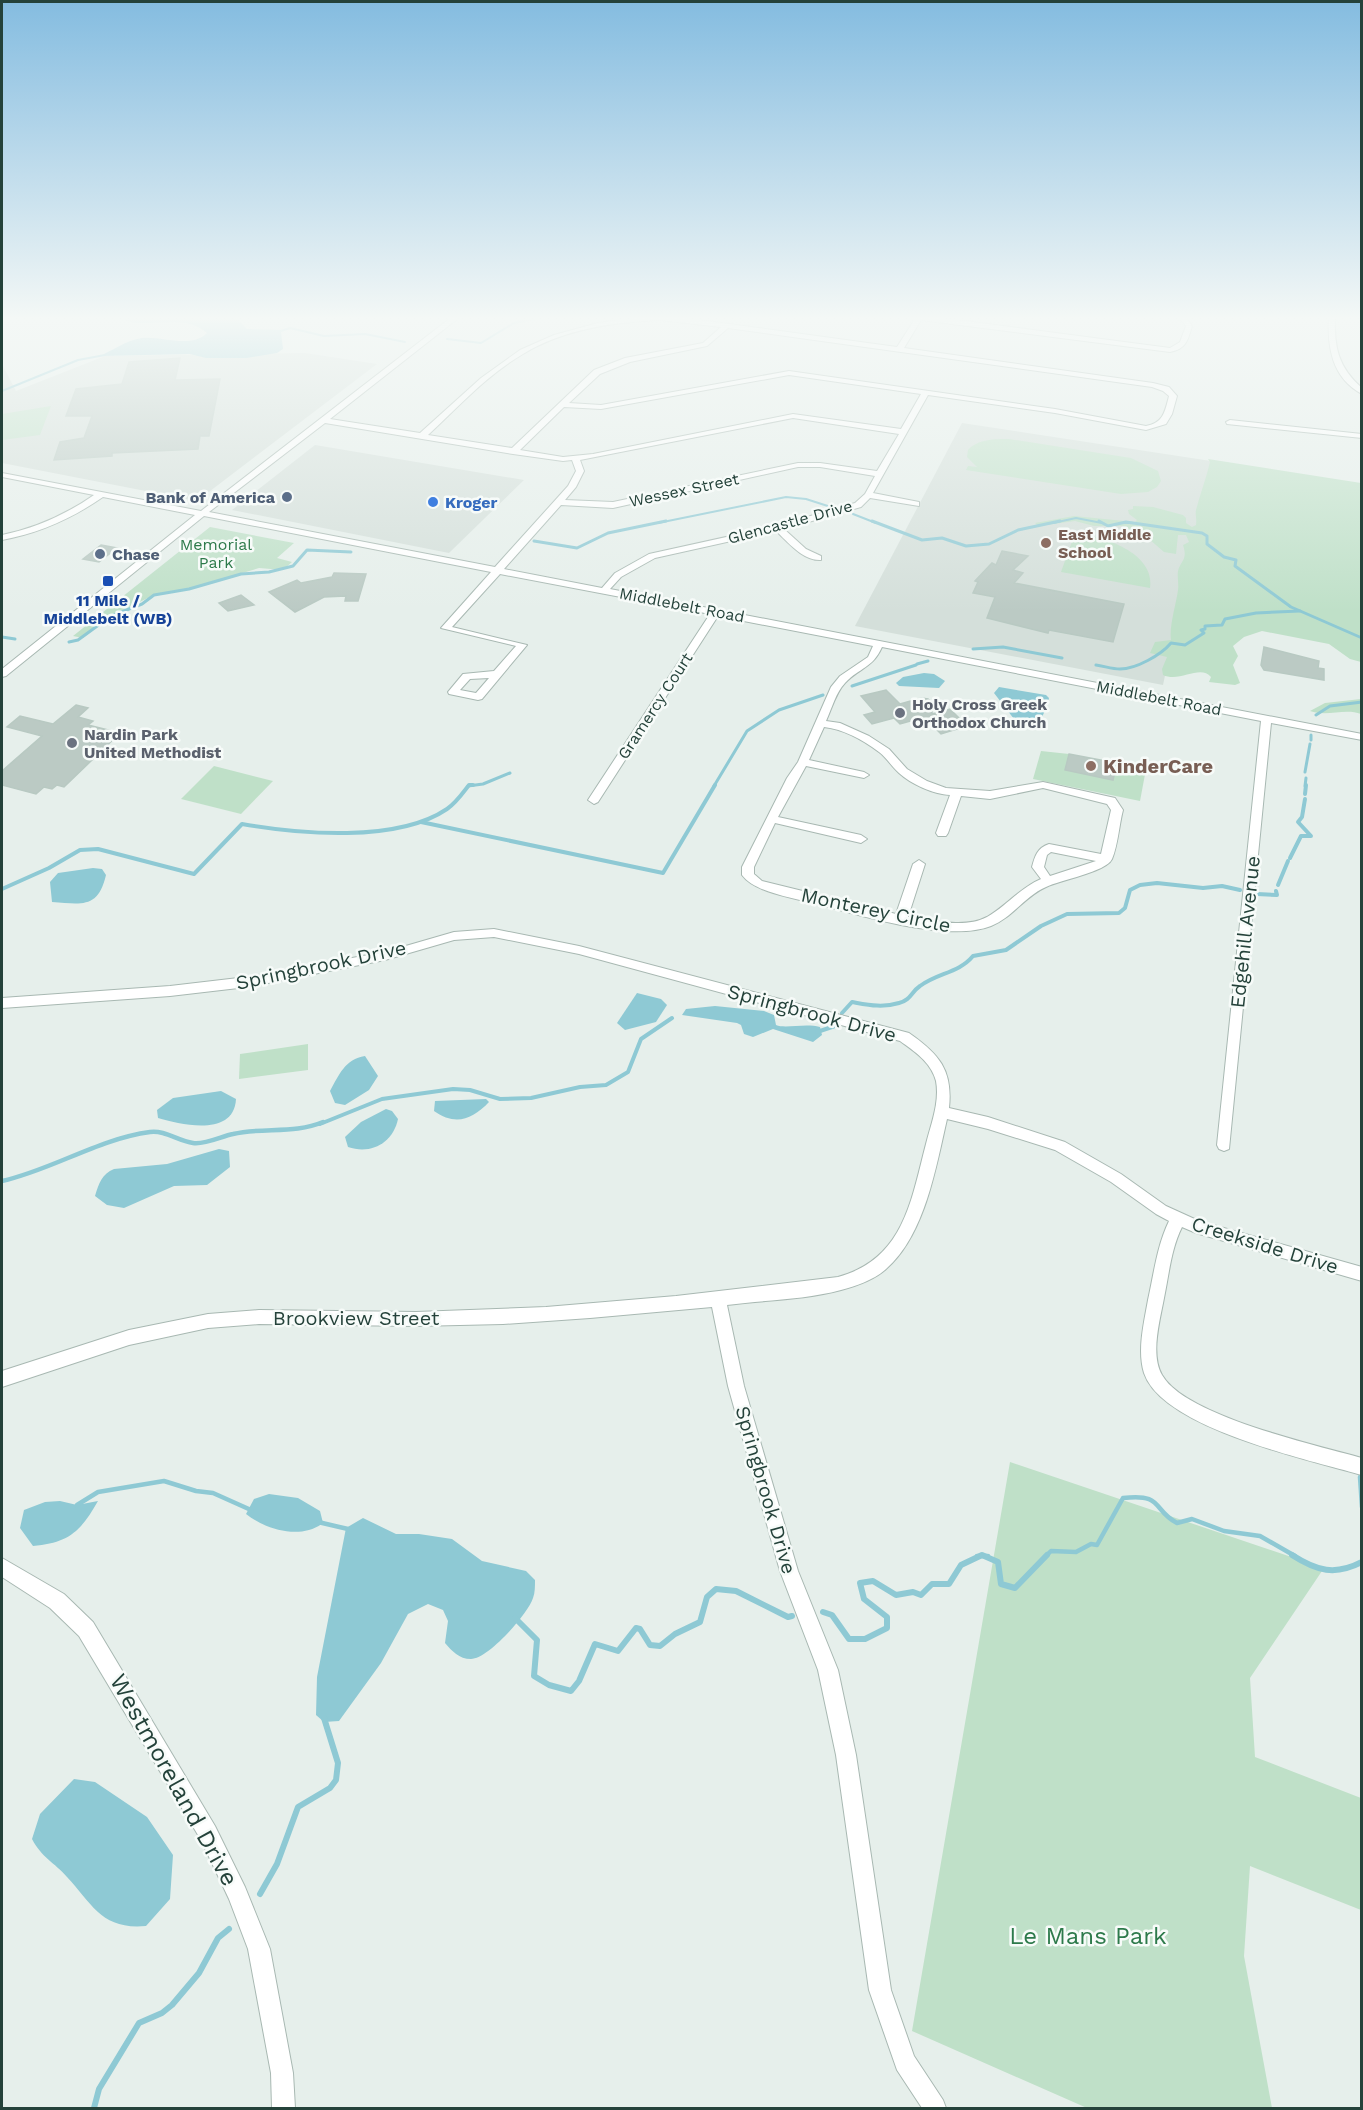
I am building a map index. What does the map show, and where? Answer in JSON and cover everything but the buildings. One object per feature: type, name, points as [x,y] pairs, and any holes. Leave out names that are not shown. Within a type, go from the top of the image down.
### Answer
[{"type":"street","points":[[2,674],[330,414]]},
{"type":"street","points":[[421,437],[447,414]]},
{"type":"street","points":[[513,452],[551,414]]},
{"type":"street","name":"Glencastle Drive","points":[[605,590],[618,575],[652,556],[851,509],[868,495],[914,414]]},
{"type":"street","points":[[1061,414],[1146,428],[1160,426],[1167,421],[1169,414]]},
{"type":"street","points":[[323,420],[513,452],[576,460],[785,417],[809,417],[904,432]]},
{"type":"street","points":[[1230,422],[1362,436]]},
{"type":"street","points":[[497,674],[522,645],[446,628],[560,502],[577,479],[579,471],[576,460]]},
{"type":"street","name":"Wessex Street","points":[[560,502],[586,506],[613,505],[798,465],[820,465],[878,474]]},
{"type":"street","name":"Middlebelt Road","points":[[2,475],[1362,737]]},
{"type":"street","points":[[2,537],[36,531],[62,521],[103,493]]},
{"type":"street","points":[[868,495],[916,504]]},
{"type":"street","points":[[778,528],[803,551],[818,558]]},
{"type":"street","name":"Gramercy Court","points":[[594,800],[716,612]]},
{"type":"street","name":"Monterey Circle","points":[[879,643],[872,659],[844,678],[836,687],[803,762],[748,867],[748,875],[758,884],[901,919],[948,928],[967,928],[987,923],[1016,899],[1048,881],[1098,865],[1106,860]]},
{"type":"street","name":"Edgehill Avenue","points":[[1224,1145],[1266,719]]},
{"type":"street","points":[[819,723],[853,732],[885,751],[903,771],[923,783],[956,794],[1003,794],[1043,785],[1111,801],[1116,810],[1106,860],[1049,849],[1042,853],[1038,867],[1048,881]]},
{"type":"street","points":[[803,762],[864,775]]},
{"type":"street","points":[[942,833],[956,794]]},
{"type":"street","points":[[772,819],[861,839]]},
{"type":"street","points":[[901,919],[919,864]]},
{"type":"street","name":"Springbrook Drive","points":[[2,1003],[170,991],[247,982],[385,956],[453,936],[482,933],[508,935],[579,950],[904,1037],[931,1056],[938,1066],[944,1094],[942,1112],[916,1208],[898,1245],[880,1265],[854,1281],[718,1299],[736,1386],[789,1571],[828,1670],[846,1755],[880,1990],[905,2062],[935,2109]]},
{"type":"street","name":"Creekside Drive","points":[[942,1112],[988,1123],[1060,1146],[1089,1160],[1161,1210],[1196,1227],[1362,1274]]},
{"type":"street","points":[[1179,1218],[1170,1232],[1152,1320],[1151,1365],[1156,1382],[1185,1407],[1210,1420],[1362,1467]]},
{"type":"street","name":"Brookview Street","points":[[2,1379],[114,1342],[207,1321],[245,1318],[485,1317],[581,1312],[718,1299]]},
{"type":"street","name":"Westmoreland Drive","points":[[2,1567],[57,1601],[86,1629],[208,1833],[238,1894],[259,1949],[280,2062],[284,2109]]},
{"type":"shaded area","points":[[2,414],[311,414],[197,501],[2,463]]},
{"type":"shaded area","name":"East Middle School","points":[[962,423],[1211,461],[1163,685],[855,626]]},
{"type":"shaded area","points":[[315,445],[524,480],[449,553],[232,510]]},
{"type":"green space","points":[[2,414],[48,414],[40,435],[2,440]]},
{"type":"green space","points":[[1009,439],[1131,458],[1158,471],[1161,481],[1157,487],[1148,492],[1121,494],[966,470],[968,466],[977,467],[967,457],[968,450],[972,446],[987,440]]},
{"type":"green space","points":[[1208,459],[1361,483],[1361,662],[1350,659],[1329,644],[1262,631],[1244,637],[1233,646],[1238,656],[1233,665],[1240,683],[1235,685],[1209,682],[1211,677],[1201,672],[1176,677],[1163,675],[1162,669],[1167,657],[1150,653],[1155,642],[1171,640],[1178,571],[1184,557],[1183,545],[1189,542],[1186,535],[1178,535],[1176,554],[1164,552],[1149,539],[1122,526],[1094,526],[1075,521],[1039,526],[1035,523],[1074,516],[1135,522],[1137,520],[1129,514],[1128,510],[1133,509],[1133,506],[1153,507],[1183,515],[1186,523],[1192,527],[1196,525],[1196,510],[1210,462]]},
{"type":"green space","name":"Memorial Park","points":[[210,527],[294,543],[277,558],[292,562],[283,570],[259,568],[196,587],[156,594],[109,617],[83,638],[73,636]]},
{"type":"green space","points":[[1075,533],[1112,542],[1136,556],[1149,575],[1150,588],[1061,572]]},
{"type":"green space","points":[[1361,699],[1361,714],[1310,711],[1325,703]]},
{"type":"green space","points":[[1041,751],[1069,754],[1065,770],[1113,780],[1117,763],[1146,769],[1140,801],[1033,779]]},
{"type":"green space","points":[[214,766],[273,781],[241,814],[181,799]]},
{"type":"green space","points":[[308,1044],[308,1070],[239,1079],[240,1054]]},
{"type":"green space","name":"Le Mans Park","points":[[1010,1462],[1324,1568],[1250,1678],[1255,1757],[1361,1798],[1361,1910],[1250,1866],[1244,1956],[1272,2108],[1087,2108],[912,2031]]},
{"type":"water","points":[[924,673],[934,674],[945,681],[939,688],[899,686],[896,683],[903,677]]},
{"type":"water","points":[[999,687],[1046,695],[1049,698],[1038,722],[1032,727],[1014,719],[994,693]]},
{"type":"water","points":[[93,868],[102,869],[106,875],[103,886],[93,899],[80,903],[52,902],[50,882],[58,873]]},
{"type":"water","points":[[637,993],[661,999],[667,1005],[656,1022],[625,1030],[617,1023]]},
{"type":"water","points":[[715,1006],[764,1011],[774,1015],[776,1025],[820,1027],[822,1035],[813,1042],[773,1029],[753,1037],[744,1034],[741,1025],[737,1023],[682,1015],[686,1009]]},
{"type":"water","points":[[365,1056],[378,1076],[369,1090],[345,1105],[335,1103],[330,1091],[340,1074],[352,1060]]},
{"type":"water","points":[[221,1091],[236,1099],[233,1111],[217,1124],[193,1125],[158,1118],[157,1110],[173,1098]]},
{"type":"water","points":[[486,1099],[489,1102],[483,1108],[463,1119],[449,1118],[434,1111],[435,1101]]},
{"type":"water","points":[[386,1109],[392,1111],[398,1119],[386,1141],[373,1148],[348,1147],[345,1137],[361,1122]]},
{"type":"water","points":[[219,1149],[229,1151],[230,1167],[207,1185],[174,1186],[124,1208],[107,1205],[95,1196],[101,1180],[114,1169],[167,1164]]},
{"type":"water","points":[[269,1494],[298,1498],[320,1511],[323,1523],[304,1531],[284,1531],[263,1525],[246,1514],[254,1499]]},
{"type":"water","points":[[60,1501],[77,1505],[98,1501],[86,1520],[73,1534],[56,1542],[33,1546],[20,1528],[24,1510],[45,1502]]},
{"type":"water","points":[[363,1518],[396,1534],[419,1534],[452,1539],[482,1561],[526,1571],[535,1580],[534,1594],[524,1614],[497,1644],[487,1652],[471,1659],[459,1656],[445,1643],[448,1621],[443,1610],[428,1604],[408,1614],[381,1663],[339,1721],[324,1722],[316,1715],[317,1677],[346,1528]]},
{"type":"water","points":[[74,1779],[95,1782],[147,1817],[173,1855],[170,1899],[146,1926],[119,1924],[100,1914],[40,1851],[32,1839],[40,1814]]},
{"type":"waterway","points":[[658,523],[786,497],[806,499],[834,508]]},
{"type":"waterway","points":[[853,514],[876,523]]},
{"type":"waterway","points":[[1053,523],[1076,518],[1102,523]]},
{"type":"waterway","points":[[534,541],[577,548],[608,533],[666,521]]},
{"type":"waterway","points":[[872,521],[922,540],[942,538],[966,546],[989,544],[1018,530],[1060,521]]},
{"type":"waterway","points":[[1099,521],[1108,526],[1126,522],[1202,533],[1207,536],[1207,544],[1224,557],[1236,560],[1235,566],[1291,607],[1362,638]]},
{"type":"waterway","points":[[1122,523],[1131,523]]},
{"type":"waterway","points":[[69,642],[78,640],[111,616],[142,604],[154,595],[189,589],[241,574],[269,572],[293,566],[307,550],[351,552]]},
{"type":"waterway","points":[[1096,665],[1114,669],[1133,667],[1155,656],[1171,643],[1185,645],[1204,633],[1201,630],[1205,629],[1205,626],[1222,625],[1225,619],[1256,613],[1300,611]]},
{"type":"waterway","points":[[2,637],[15,639]]},
{"type":"waterway","points":[[973,649],[1003,647],[1062,658]]},
{"type":"waterway","points":[[917,664],[928,661]]},
{"type":"waterway","points":[[852,686],[916,665]]},
{"type":"waterway","points":[[714,786],[747,731],[779,710],[823,695]]},
{"type":"waterway","points":[[1316,715],[1330,706],[1362,702]]},
{"type":"waterway","points":[[1311,735],[1311,740]]},
{"type":"waterway","points":[[1305,772],[1310,744]]},
{"type":"waterway","points":[[468,786],[483,784],[510,773]]},
{"type":"waterway","points":[[1305,786],[1306,778]]},
{"type":"waterway","points":[[468,786],[473,785]]},
{"type":"waterway","points":[[421,822],[663,873],[715,785]]},
{"type":"waterway","points":[[1305,794],[1306,785]]},
{"type":"waterway","points":[[2,889],[49,868],[80,850],[98,849],[194,874],[242,824],[319,833],[375,831],[402,827],[426,820],[447,809],[468,786]]},
{"type":"waterway","points":[[1290,858],[1301,836],[1311,836],[1298,822],[1302,817],[1305,799]]},
{"type":"waterway","points":[[1278,885],[1288,861]]},
{"type":"waterway","points":[[842,1013],[852,1002],[881,1006],[903,1002],[917,988],[955,970],[973,956],[1006,950],[1041,926],[1067,914],[1119,913],[1125,908],[1130,890],[1140,885],[1157,883],[1203,888],[1222,886],[1240,890]]},
{"type":"waterway","points":[[1257,894],[1277,895],[1276,891]]},
{"type":"waterway","points":[[320,1124],[382,1099],[453,1089],[470,1090],[500,1099],[531,1098],[580,1087],[606,1085],[628,1072],[641,1039],[672,1018]]},
{"type":"waterway","points":[[817,1032],[835,1026]]},
{"type":"waterway","points":[[2,1181],[39,1170],[112,1141],[150,1132],[198,1143],[244,1132],[301,1128],[323,1122]]},
{"type":"waterway","points":[[1360,1477],[1362,1507]]},
{"type":"waterway","points":[[77,1505],[98,1492],[164,1481],[196,1491],[213,1493],[251,1510]]},
{"type":"waterway","points":[[1047,1555],[1051,1551],[1076,1552],[1091,1544],[1097,1545],[1123,1498],[1136,1497],[1152,1500],[1177,1523],[1192,1519],[1224,1531],[1260,1536],[1295,1556]]},
{"type":"waterway","points":[[318,1522],[348,1529]]},
{"type":"waterway","points":[[984,1556],[998,1562],[1001,1584],[1015,1588],[1047,1555]]},
{"type":"waterway","points":[[1292,1555],[1310,1565],[1326,1570],[1343,1569],[1362,1562]]},
{"type":"waterway","points":[[823,1612],[832,1615],[849,1639],[865,1639],[887,1628],[887,1617],[864,1599],[860,1583],[873,1581],[896,1595],[913,1592],[921,1595],[932,1584],[949,1584],[961,1565],[980,1556]]},
{"type":"waterway","points":[[980,1556],[984,1556]]},
{"type":"waterway","points":[[980,1556],[984,1556]]},
{"type":"waterway","points":[[515,1618],[537,1640],[534,1676],[549,1685],[571,1691],[579,1681],[595,1644],[618,1651],[636,1628],[640,1629],[650,1645],[660,1646],[675,1634],[700,1622],[707,1597],[716,1589],[736,1591],[788,1617],[792,1616]]},
{"type":"waterway","points":[[260,1894],[277,1864],[298,1807],[330,1788],[336,1780],[338,1763],[324,1718]]},
{"type":"waterway","points":[[94,2108],[99,2089],[139,2023],[162,2013],[172,2005],[199,1973],[218,1938],[229,1929]]},
{"type":"place","name":"Bank of America","points":[[287,497]]},
{"type":"place","name":"Kroger","points":[[433,502]]},
{"type":"place","name":"East Middle School","points":[[1046,543]]},
{"type":"place","name":"Chase","points":[[100,554]]},
{"type":"place","name":"11 Mile / Middlebelt (WB)","points":[[108,581]]},
{"type":"place","name":"Holy Cross Greek Orthodox Church","points":[[900,713]]},
{"type":"place","name":"Nardin Park United Methodist","points":[[72,743]]},
{"type":"place","name":"KinderCare","points":[[1091,766]]}]
